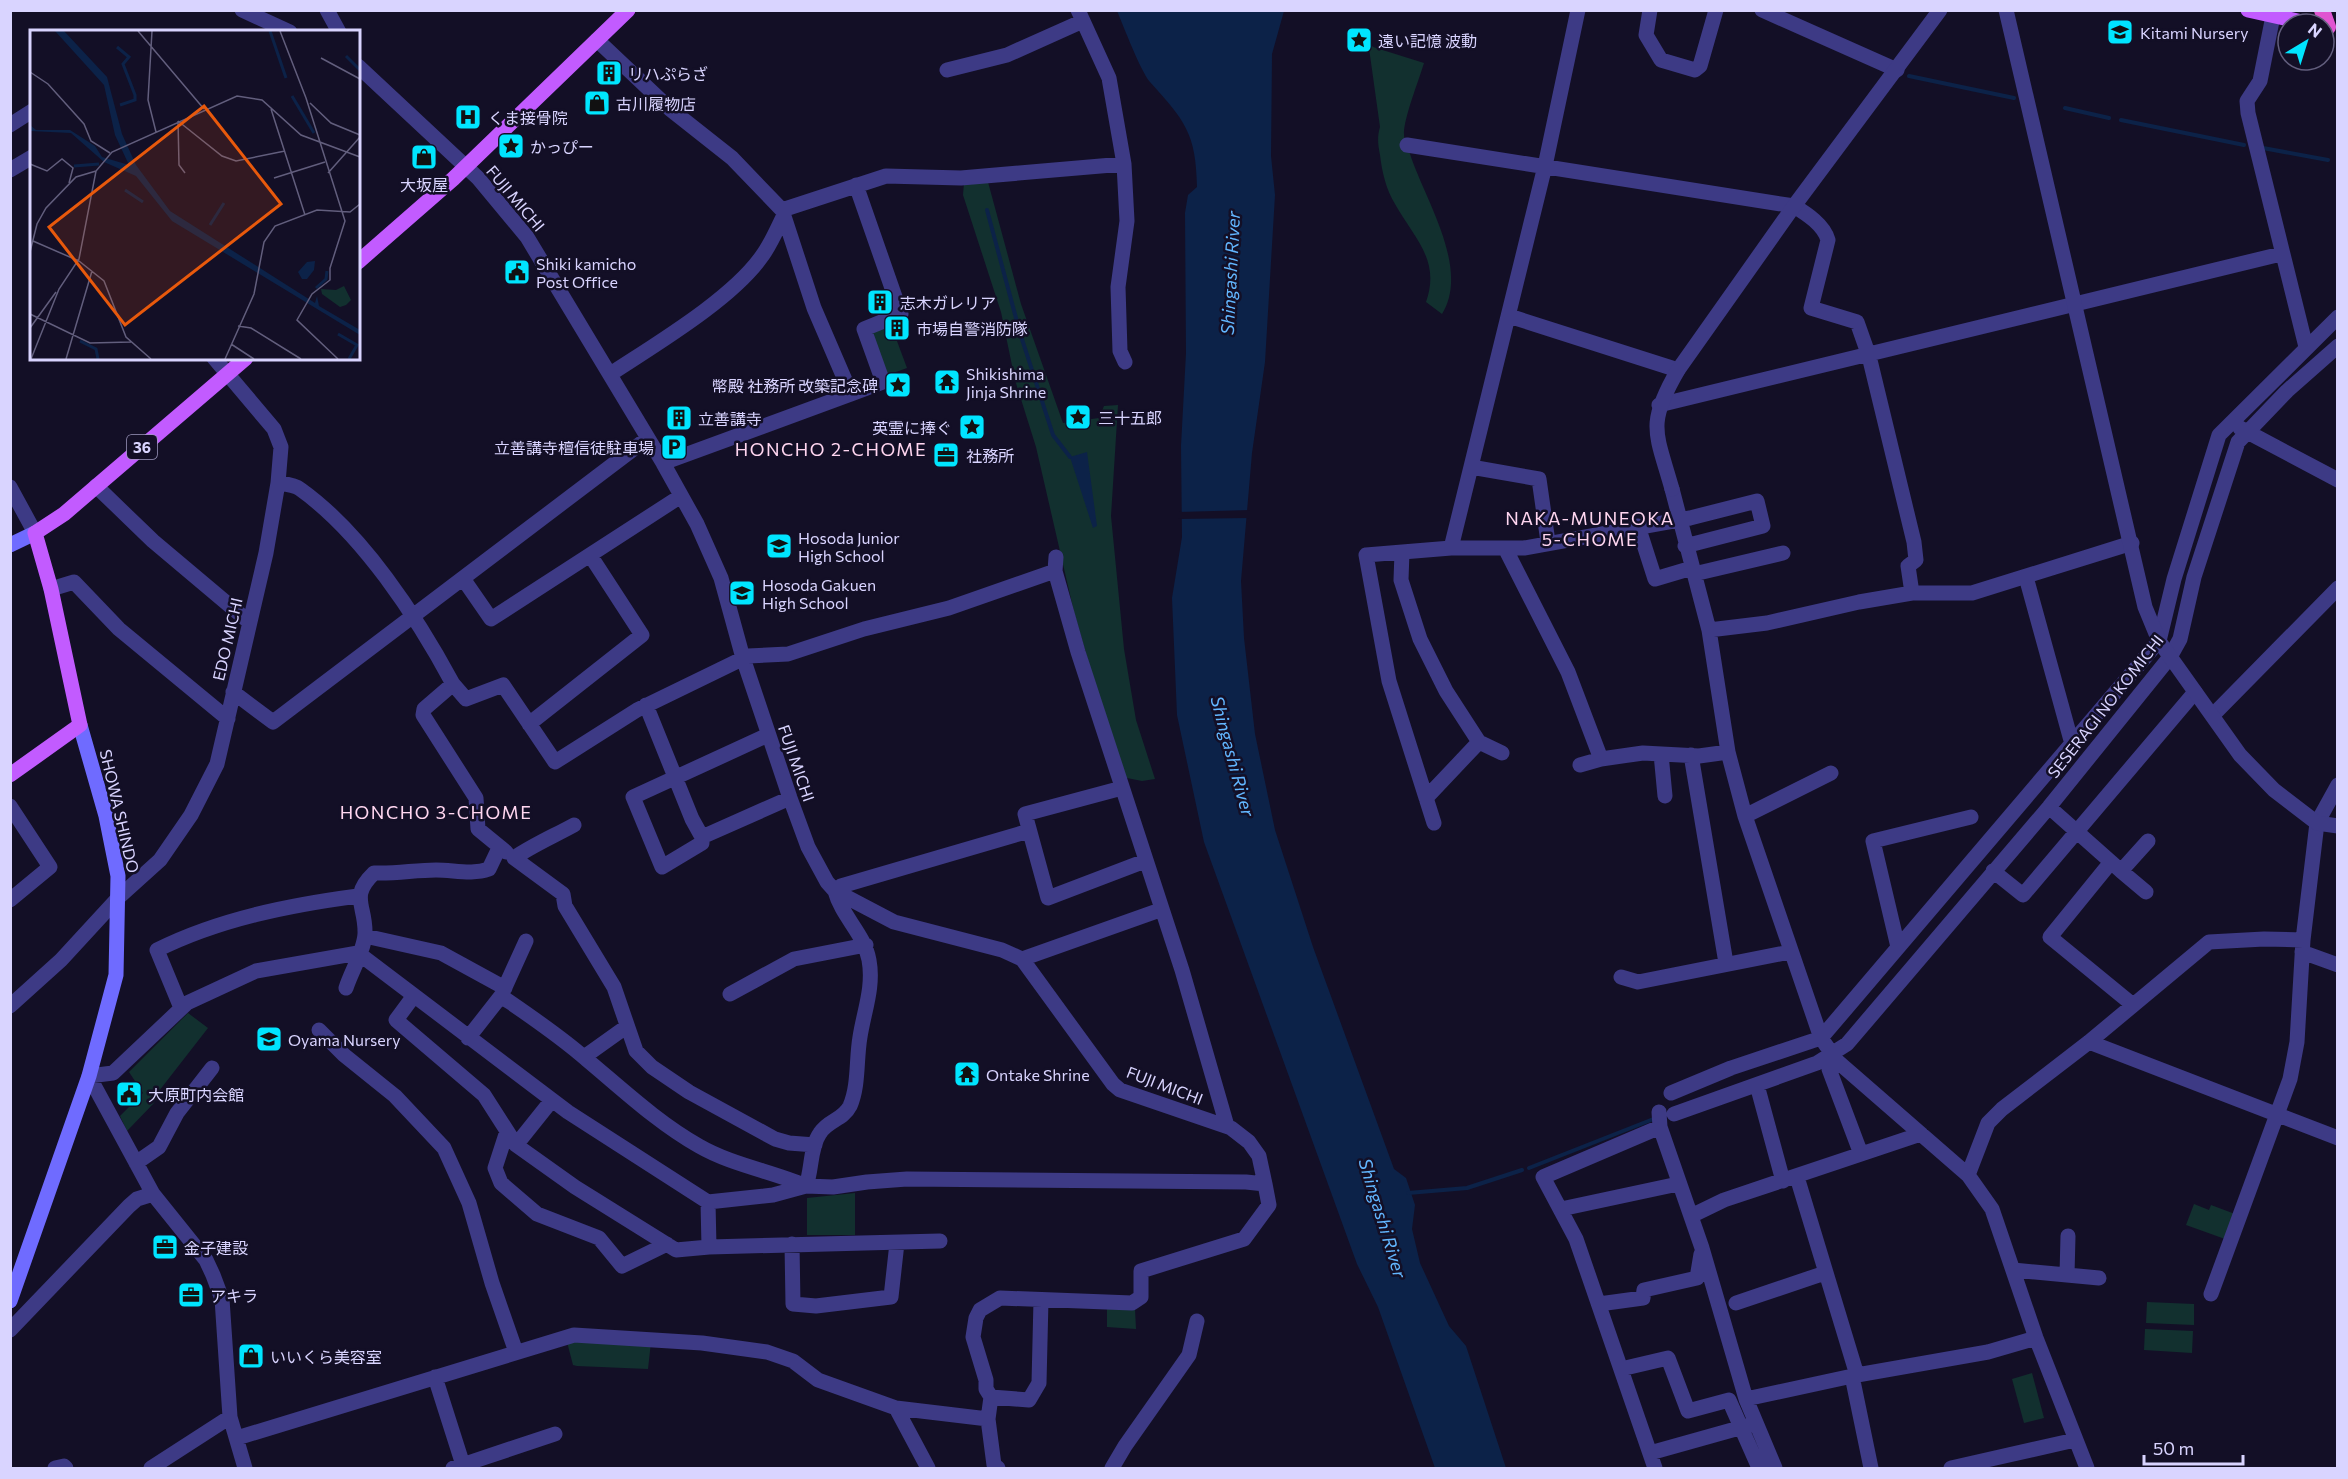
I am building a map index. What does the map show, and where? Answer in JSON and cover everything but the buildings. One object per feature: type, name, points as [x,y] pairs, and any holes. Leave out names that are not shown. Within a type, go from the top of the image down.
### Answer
[{"type":"main road","points":[[360,260],[465,167],[628,10]]},
{"type":"main road","points":[[2248,10],[2276,17]]},
{"type":"main road","name":"36","points":[[35,533],[96,486],[244,360]]},
{"type":"main road","points":[[10,545],[35,533]]},
{"type":"main road","name":"SHOWA SHINDO","points":[[10,1301],[89,1076],[116,975],[119,897],[115,856],[106,816],[81,726],[51,589],[35,533]]},
{"type":"main road","points":[[10,775],[81,726]]},
{"type":"street","points":[[242,10],[273,23]]},
{"type":"street","points":[[327,10],[338,30]]},
{"type":"street","points":[[1450,548],[1545,166],[1578,10]]},
{"type":"street","points":[[1650,10],[1646,35],[1662,60],[1695,70],[1700,66],[1716,10]]},
{"type":"street","points":[[1762,10],[1897,70]]},
{"type":"street","points":[[1940,10],[1794,206],[1678,370],[1659,405],[1656,430],[1709,630],[1728,752],[1744,816],[1784,923],[1790,952],[1821,1038],[1833,1054],[1968,1175],[1992,1209],[2036,1338],[2087,1468]]},
{"type":"street","points":[[2006,10],[2132,543],[2145,607],[2164,649],[2240,755],[2274,790],[2317,824],[2337,826]]},
{"type":"street","points":[[947,70],[1007,55],[1080,16],[1109,78],[1124,164],[1127,221],[1118,287],[1120,351],[1125,363]]},
{"type":"street","points":[[2273,16],[2260,81],[2247,101],[2281,254],[2306,347]]},
{"type":"street","points":[[597,40],[670,109],[732,158],[783,213],[814,308],[851,394]]},
{"type":"street","name":"FUJI MICHI","points":[[360,68],[478,178],[527,237],[612,373],[681,495],[721,578],[743,658],[768,735],[819,872],[835,891],[894,922],[1002,950],[1022,959],[1120,1090],[1227,1126],[1249,1142],[1259,1156],[1269,1205],[1244,1239],[1141,1271],[1141,1297],[1132,1304],[1041,1300]]},
{"type":"street","points":[[10,125],[30,112]]},
{"type":"street","points":[[1407,145],[1794,206],[1826,233],[1828,240],[1811,308],[1857,322],[1869,356],[1914,542],[1916,560],[1908,566],[1912,593]]},
{"type":"street","points":[[12,166],[30,158]]},
{"type":"street","points":[[612,373],[694,317],[739,282],[762,257],[783,213],[886,176],[961,178],[1124,164]]},
{"type":"street","points":[[12,166],[30,170]]},
{"type":"street","points":[[663,463],[883,382],[864,329],[901,314],[856,185]]},
{"type":"street","points":[[1659,405],[1869,356],[2281,254]]},
{"type":"street","points":[[1509,316],[1678,370]]},
{"type":"street","name":"SESERAGI NO KOMICHI","points":[[1821,1038],[2072,744],[2164,649],[2180,639],[2194,577],[2241,428],[2306,347],[2337,317]]},
{"type":"street","name":"SESERAGI NO KOMICHI","points":[[1561,1209],[1544,1177],[1664,1118],[1817,1063],[1847,1044],[2049,807],[2164,649],[2174,579],[2218,438],[2241,428],[2337,346]]},
{"type":"street","name":"EDO MICHI","points":[[10,1006],[61,960],[119,897],[160,860],[191,815],[217,764],[248,621],[266,553],[282,457],[279,438],[215,360]]},
{"type":"street","points":[[2241,428],[2337,480]]},
{"type":"street","points":[[233,692],[273,722],[464,580],[648,438]]},
{"type":"street","points":[[1471,467],[1539,479],[1548,542]]},
{"type":"street","points":[[278,483],[298,488],[355,540],[387,578],[453,684],[466,699],[503,684],[555,762],[646,705],[748,656],[788,654],[864,629],[949,608],[1055,564],[1160,910],[1182,970],[1227,1126]]},
{"type":"street","points":[[96,486],[153,541],[248,621]]},
{"type":"street","points":[[11,488],[35,533]]},
{"type":"street","points":[[464,580],[491,619],[681,495]]},
{"type":"street","points":[[1434,823],[1389,681],[1366,555],[1450,548],[1506,550],[1757,501],[1763,526],[1686,546]]},
{"type":"street","points":[[1638,526],[1655,579],[1784,553]]},
{"type":"street","points":[[1709,630],[1767,623],[1859,602],[1912,593],[1972,592],[2132,543]]},
{"type":"street","points":[[1506,550],[1568,672],[1601,759]]},
{"type":"street","points":[[1402,552],[1401,580],[1420,639],[1446,691],[1479,742],[1502,753]]},
{"type":"street","points":[[529,724],[642,635],[590,555]]},
{"type":"street","points":[[2026,577],[2072,744]]},
{"type":"street","points":[[51,589],[74,582],[119,629],[228,718]]},
{"type":"street","points":[[2213,715],[2337,588]]},
{"type":"street","points":[[453,684],[424,709],[423,715],[476,798],[478,829],[499,848],[563,894],[565,906],[614,987],[636,1051],[652,1067],[689,1092],[775,1139],[789,1143],[815,1145]]},
{"type":"street","points":[[1993,871],[2023,895],[2195,692]]},
{"type":"street","points":[[646,705],[676,779],[692,819],[702,837],[702,843],[662,867],[633,797],[676,779],[768,735]]},
{"type":"street","points":[[1426,798],[1479,742]]},
{"type":"street","points":[[1580,765],[1601,759],[1642,753],[1691,755],[1728,752]]},
{"type":"street","points":[[1661,754],[1665,796]]},
{"type":"street","points":[[1691,755],[1726,963]]},
{"type":"street","points":[[1744,816],[1831,773]]},
{"type":"street","points":[[2211,1294],[2290,1079],[2297,1042],[2302,946],[2317,824],[2337,784]]},
{"type":"street","points":[[1122,788],[1025,814],[1048,897],[1145,861]]},
{"type":"street","points":[[702,837],[790,798]]},
{"type":"street","points":[[10,806],[50,867],[10,900]]},
{"type":"street","points":[[2049,807],[2146,892]]},
{"type":"street","points":[[1898,947],[1873,841],[1971,817]]},
{"type":"street","points":[[514,858],[530,846],[541,843],[574,825]]},
{"type":"street","points":[[806,1186],[812,1171],[815,1145],[820,1133],[829,1123],[844,1116],[855,1091],[860,1038],[872,983],[866,945],[838,903],[835,891],[841,886],[1029,831]]},
{"type":"street","points":[[2133,1005],[2050,937],[2116,866],[2148,841]]},
{"type":"street","points":[[346,988],[365,936],[358,896],[362,885],[374,873],[402,874],[434,870],[479,872],[489,869],[499,848]]},
{"type":"street","points":[[181,1008],[157,950],[255,914],[307,902],[358,896]]},
{"type":"street","points":[[1022,959],[1160,910]]},
{"type":"street","points":[[365,936],[441,953],[503,992],[623,1090],[699,1146],[722,1158],[777,1174],[806,1186]]},
{"type":"street","points":[[1968,1175],[1988,1123],[2023,1091],[2089,1042],[2209,942],[2265,939],[2302,946],[2337,965]]},
{"type":"street","points":[[468,1038],[503,992],[526,941]]},
{"type":"street","points":[[730,994],[794,959],[866,945]]},
{"type":"street","points":[[1621,977],[1638,982],[1698,972],[1726,963],[1790,952]]},
{"type":"street","points":[[245,1468],[230,1417],[220,1291],[206,1260],[153,1194],[89,1076],[113,1073],[181,1008],[194,999],[256,970],[358,953],[413,997],[552,1100],[708,1202],[774,1195],[806,1186],[833,1187],[907,1179],[1265,1184]]},
{"type":"street","points":[[413,997],[396,1020],[484,1095],[516,1145],[575,1187],[676,1250],[709,1246],[940,1241]]},
{"type":"street","points":[[584,1057],[626,1027]]},
{"type":"street","points":[[319,1030],[344,1055],[395,1096],[444,1148],[469,1203],[492,1283],[516,1352]]},
{"type":"street","points":[[1671,1093],[1731,1068],[1821,1038]]},
{"type":"street","points":[[2089,1042],[2337,1138]]},
{"type":"street","points":[[1833,1054],[1829,1069],[1861,1154]]},
{"type":"street","points":[[136,1162],[159,1147],[177,1113],[212,1068]]},
{"type":"street","points":[[1757,1085],[1825,1273],[1855,1376],[1871,1468]]},
{"type":"street","points":[[516,1145],[552,1100]]},
{"type":"street","points":[[1664,1118],[1678,1184],[1702,1248],[1746,1399],[1748,1425],[1759,1468]]},
{"type":"street","points":[[507,1131],[495,1168],[501,1183],[537,1214],[599,1238],[622,1266],[667,1244]]},
{"type":"street","points":[[1691,1216],[1724,1200],[1921,1134]]},
{"type":"street","points":[[1655,1468],[1576,1239],[1561,1209],[1678,1184]]},
{"type":"street","points":[[10,1330],[129,1206],[137,1199],[153,1194]]},
{"type":"street","points":[[708,1202],[709,1246]]},
{"type":"street","points":[[2067,1275],[2068,1236]]},
{"type":"street","points":[[792,1244],[793,1304],[816,1306],[891,1297],[897,1243]]},
{"type":"street","points":[[1599,1304],[1644,1298],[1644,1290],[1697,1278],[1702,1248]]},
{"type":"street","points":[[2013,1270],[2099,1278]]},
{"type":"street","points":[[1736,1303],[1825,1273]]},
{"type":"street","points":[[991,1397],[1029,1400],[1039,1383],[1041,1300],[1000,1298],[980,1310],[976,1318],[973,1337],[986,1380],[986,1389],[991,1397],[988,1419],[994,1465],[998,1468]]},
{"type":"street","points":[[1112,1468],[1190,1355],[1197,1321]]},
{"type":"street","points":[[237,1438],[574,1335],[702,1343],[767,1352],[793,1361],[818,1380],[896,1408],[988,1419]]},
{"type":"street","points":[[1746,1399],[1988,1352],[2036,1338]]},
{"type":"street","points":[[1621,1369],[1668,1358],[1688,1411],[1729,1400],[1775,1468]]},
{"type":"street","points":[[435,1377],[458,1467],[555,1434]]},
{"type":"street","points":[[896,1408],[928,1468]]},
{"type":"street","points":[[151,1468],[230,1417]]},
{"type":"street","points":[[1650,1453],[1748,1425]]},
{"type":"street","points":[[1951,1468],[2075,1440]]},
{"type":"street","points":[[55,1468],[64,1466],[66,1468]]},
{"type":"green space","points":[[1368,41],[1373,47],[1424,63],[1404,128],[1404,135],[1443,235],[1448,256],[1451,277],[1449,296],[1442,314],[1426,302],[1430,287],[1428,262],[1392,198],[1385,180],[1379,148],[1380,127]]},
{"type":"green space","points":[[988,182],[1021,304],[1063,423],[1099,418],[1104,406],[1118,405],[1111,516],[1124,649],[1136,720],[1155,779],[1142,781],[1122,777],[1074,612],[1036,447],[1015,380],[1001,312],[963,195],[964,183]]},
{"type":"green space","points":[[891,325],[907,368],[885,376],[869,332]]},
{"type":"green space","points":[[188,1013],[208,1028],[159,1091],[154,1103],[127,1131],[120,1116],[143,1093],[129,1072]]},
{"type":"green space","points":[[855,1193],[855,1235],[807,1235],[807,1198]]},
{"type":"green space","points":[[2194,1204],[2209,1210],[2211,1205],[2235,1214],[2225,1239],[2186,1225]]},
{"type":"green space","points":[[2147,1302],[2194,1304],[2194,1325],[2146,1323]]},
{"type":"green space","points":[[1107,1309],[1135,1309],[1136,1329],[1107,1327]]},
{"type":"green space","points":[[2145,1329],[2193,1331],[2192,1353],[2144,1350]]},
{"type":"green space","points":[[567,1342],[651,1342],[648,1369],[573,1365]]},
{"type":"green space","points":[[2032,1373],[2044,1418],[2024,1423],[2012,1379]]},
{"type":"water","name":"Shingashi River","points":[[1117,11],[1284,11],[1272,54],[1271,156],[1275,195],[1265,362],[1252,453],[1241,581],[1244,638],[1255,734],[1275,830],[1313,947],[1394,1169],[1406,1178],[1415,1205],[1412,1229],[1420,1263],[1449,1326],[1466,1346],[1506,1468],[1435,1468],[1378,1307],[1357,1264],[1204,842],[1177,715],[1172,598],[1182,537],[1181,446],[1186,353],[1185,213],[1188,195],[1197,187],[1196,169],[1191,140],[1186,129],[1172,107],[1146,76]]},
{"type":"water","points":[[1087,452],[1097,526],[1093,528],[1070,457]]},
{"type":"pier","points":[[1250,510],[1250,518],[1178,519],[1178,512]]},
{"type":"waterway","points":[[1909,76],[2014,98]]},
{"type":"waterway","points":[[2065,108],[2109,118]]},
{"type":"waterway","points":[[2121,120],[2244,145]]},
{"type":"waterway","points":[[2263,148],[2328,160]]},
{"type":"waterway","points":[[987,210],[1020,333],[1053,435],[1070,457]]},
{"type":"waterway","points":[[1529,1168],[1656,1118]]},
{"type":"waterway","points":[[1408,1193],[1467,1188],[1522,1170]]},
{"type":"place","name":"Kitami Nursery","points":[[2120,32]]},
{"type":"place","name":"遠い記憶 波動","points":[[1359,40]]},
{"type":"place","name":"リハぷらざ","points":[[609,73]]},
{"type":"place","name":"古川履物店","points":[[597,103]]},
{"type":"place","name":"くま接骨院","points":[[468,117]]},
{"type":"place","name":"かっぴー","points":[[511,146]]},
{"type":"place","name":"大坂屋","points":[[424,157]]},
{"type":"place","name":"Shiki kamicho Post Office","points":[[517,272]]},
{"type":"place","name":"志木ガレリア","points":[[880,302]]},
{"type":"place","name":"市場自警消防隊","points":[[897,328]]},
{"type":"place","name":"Shikishima Jinja Shrine","points":[[947,382]]},
{"type":"place","name":"幣殿 社務所 改築記念碑","points":[[898,385]]},
{"type":"place","name":"三十五郎","points":[[1078,417]]},
{"type":"place","name":"立善講寺","points":[[679,418]]},
{"type":"place","name":"英霊に捧ぐ","points":[[972,427]]},
{"type":"place","name":"立善講寺檀信徒駐車場","points":[[674,447]]},
{"type":"place","name":"社務所","points":[[946,455]]},
{"type":"place","name":"Hosoda Junior High School","points":[[779,546]]},
{"type":"place","name":"Hosoda Gakuen High School","points":[[742,593]]},
{"type":"place","name":"Oyama Nursery","points":[[269,1039]]},
{"type":"place","name":"Ontake Shrine","points":[[967,1074]]},
{"type":"place","name":"大原町内会館","points":[[129,1094]]},
{"type":"place","name":"金子建設","points":[[165,1247]]},
{"type":"place","name":"アキラ","points":[[191,1295]]},
{"type":"place","name":"いいくら美容室","points":[[251,1356]]},
{"type":"district","name":"HONCHO 2-CHOME","points":[[831,449]]},
{"type":"district","name":"NAKA-MUNEOKA 5-CHOME","points":[[1590,528]]},
{"type":"district","name":"HONCHO 3-CHOME","points":[[436,812]]}]
